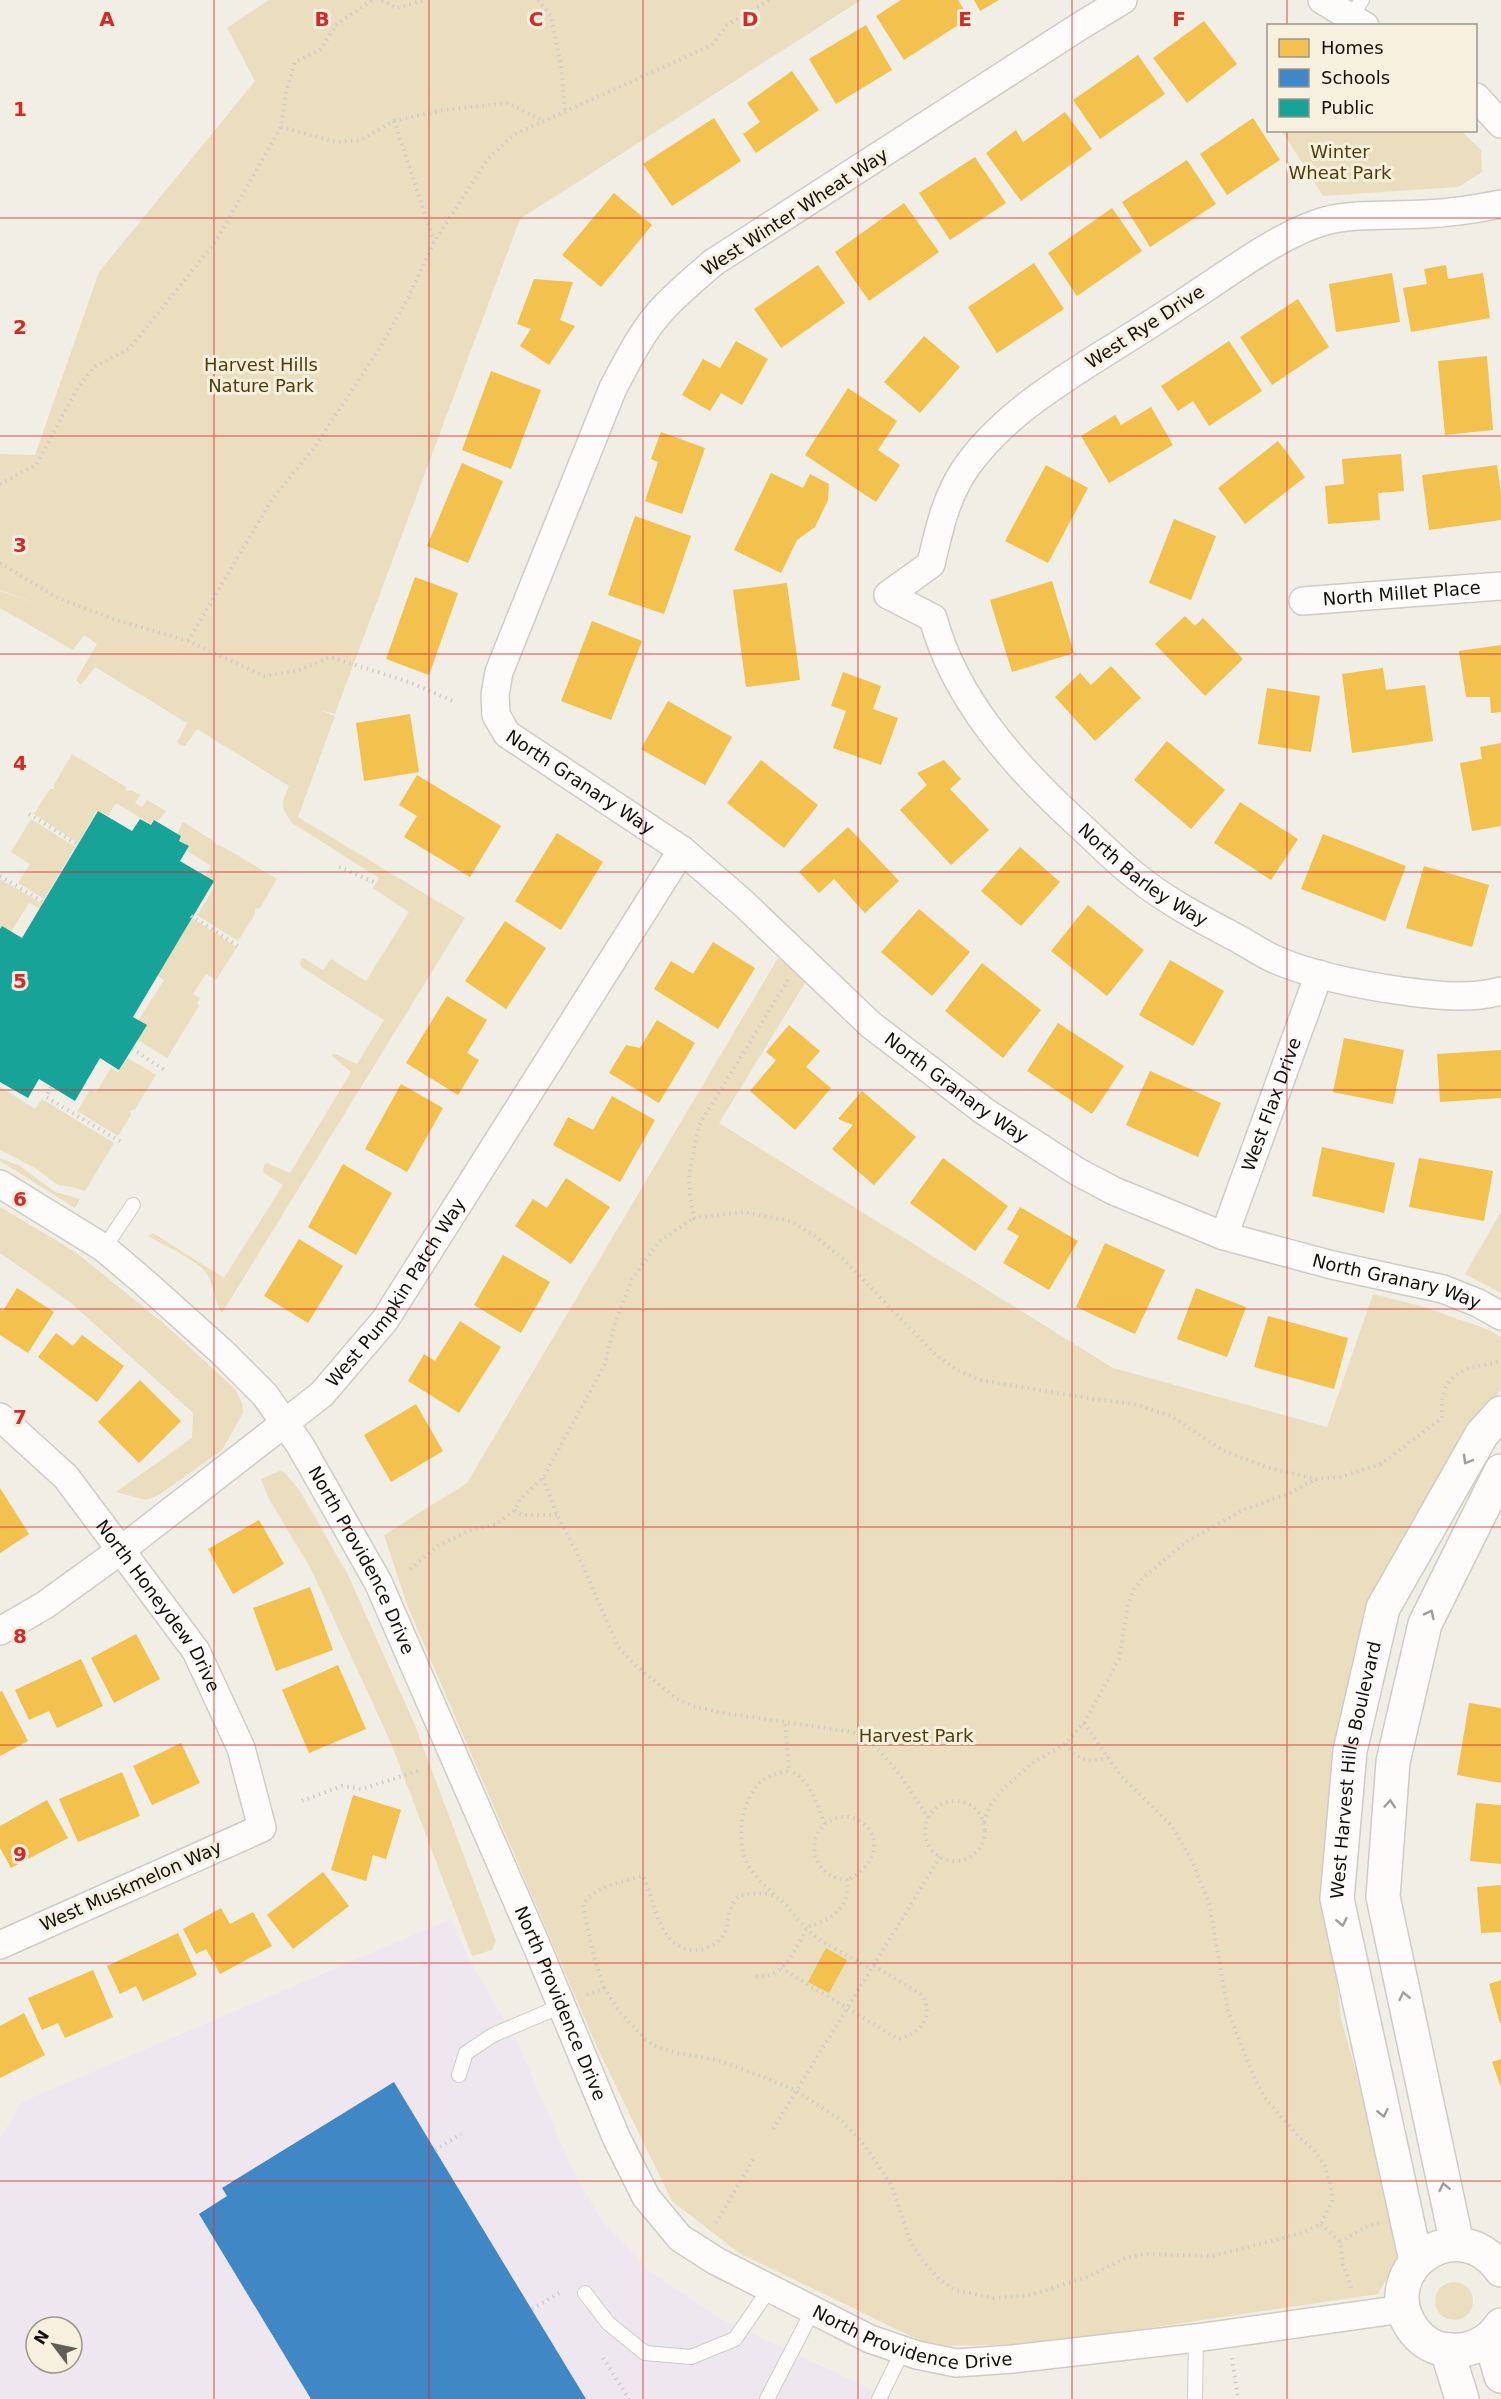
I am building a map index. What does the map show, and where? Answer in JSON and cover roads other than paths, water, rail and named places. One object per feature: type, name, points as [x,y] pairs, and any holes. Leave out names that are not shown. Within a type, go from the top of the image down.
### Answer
[{"type":"street","name":"West Winter Wheat Way","points":[[496,715],[495,695],[499,672],[517,625],[613,388],[633,351],[658,314],[684,287],[714,262],[1123,0]]},
{"type":"street","points":[[1322,0],[1360,14]]},
{"type":"street","points":[[1477,98],[1501,124]]},
{"type":"street","name":"West Rye Drive","points":[[888,596],[931,564],[943,513],[955,488],[966,467],[996,432],[1046,392],[1236,269],[1284,239],[1325,221],[1479,209],[1501,204]]},
{"type":"street","name":"North Millet Place","points":[[1303,601],[1501,586]]},
{"type":"street","name":"North Barley Way","points":[[888,596],[933,618],[941,648],[960,685],[985,724],[1054,803],[1138,879],[1184,910],[1275,959],[1319,974],[1376,987],[1435,995],[1480,995],[1501,991]]},
{"type":"street","name":"North Granary Way","points":[[496,715],[507,734],[682,850],[742,902],[871,1025],[984,1111],[1087,1177],[1114,1191],[1224,1236],[1332,1265],[1443,1289],[1478,1303],[1501,1317]]},
{"type":"street","name":"West Pumpkin Patch Way","points":[[0,1631],[45,1605],[121,1550],[322,1394],[385,1320],[682,850]]},
{"type":"street","name":"West Flax Drive","points":[[1224,1236],[1319,974]]},
{"type":"street","name":"North Providence Drive","points":[[0,1184],[104,1248],[222,1352],[265,1395],[300,1445],[378,1582],[598,2095],[646,2197],[680,2238],[716,2261],[870,2339],[956,2363],[1012,2359],[1196,2338],[1403,2309]]},
{"type":"street","name":"West Harvest Hills Boulevard","points":[[1416,2261],[1337,1899],[1350,1751],[1383,1608],[1482,1434],[1501,1413]]},
{"type":"street","name":"North Honeydew Drive","points":[[0,1417],[66,1477],[196,1651],[241,1748],[262,1828]]},
{"type":"street","name":"West Harvest Hills Boulevard","points":[[1457,2244],[1383,1897],[1393,1762],[1425,1624],[1501,1471]]},
{"type":"street","name":"West Muskmelon Way","points":[[0,1945],[262,1828]]},
{"type":"street","points":[[1496,2331],[1477,2346],[1463,2351],[1432,2346],[1419,2337],[1409,2324],[1403,2309],[1402,2292],[1406,2276],[1416,2261],[1442,2246],[1457,2244],[1483,2251],[1501,2270]]},
{"type":"street","points":[[1496,2331],[1501,2376]]},
{"type":"street","points":[[1447,2350],[1462,2399]]},
{"type":"lane","points":[[104,1248],[133,1205]]},
{"type":"lane","points":[[459,2074],[466,2054],[493,2035],[561,2006]]},
{"type":"lane","points":[[585,2293],[608,2323],[645,2353],[691,2357],[735,2339],[770,2288]]},
{"type":"lane","points":[[767,2399],[813,2310]]},
{"type":"lane","points":[[1195,2399],[1197,2393],[1196,2338]]},
{"type":"lane","points":[[879,2399],[903,2350]]},
{"type":"park label","name":"Winter Wheat Park","points":[[1340,162]]},
{"type":"park label","name":"Harvest Hills Nature Park","points":[[261,376]]},
{"type":"park label","name":"Harvest Park","points":[[916,1736]]}]
